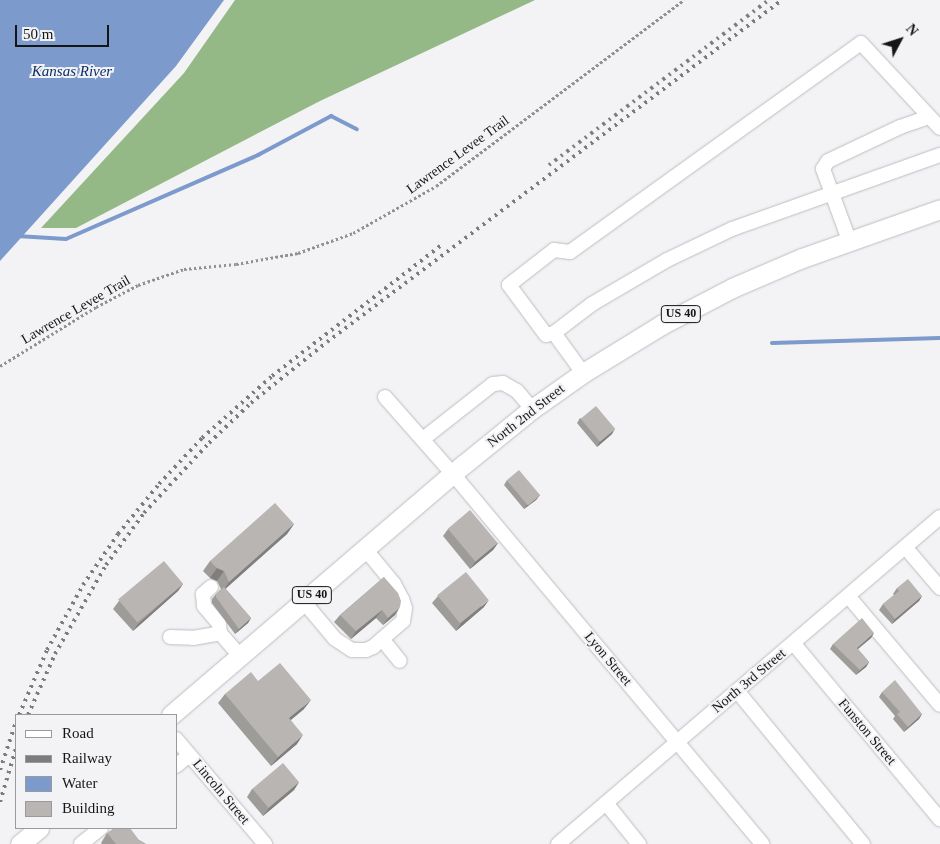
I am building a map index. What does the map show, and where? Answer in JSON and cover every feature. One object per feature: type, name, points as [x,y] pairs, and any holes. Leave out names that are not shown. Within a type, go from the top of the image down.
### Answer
[{"type":"highway","name":"North 2nd Street","points":[[172,714],[453,474],[532,409],[583,374],[693,308],[760,275],[850,240],[940,209]]},
{"type":"highway","points":[[20,844],[38,829]]},
{"type":"street","points":[[940,128],[861,42],[570,252],[554,250],[509,284],[546,335],[554,333],[592,304],[667,260],[732,229],[940,155]]},
{"type":"street","points":[[850,240],[823,169],[828,161],[884,134],[929,117]]},
{"type":"street","points":[[554,333],[583,374]]},
{"type":"street","points":[[423,439],[493,384],[503,383],[517,392],[532,409]]},
{"type":"street","name":"Lyon Street","points":[[385,397],[413,431],[423,439],[453,474],[762,844]]},
{"type":"street","name":"North 3rd Street","points":[[558,844],[738,692],[940,517]]},
{"type":"street","points":[[905,547],[940,588]]},
{"type":"street","points":[[304,602],[335,639],[352,650],[366,650],[403,621],[405,608],[394,584],[365,549]]},
{"type":"street","points":[[211,587],[203,594],[204,606],[219,624],[220,633],[240,656]]},
{"type":"street","points":[[849,596],[940,705]]},
{"type":"street","points":[[170,637],[193,638],[220,633]]},
{"type":"street","points":[[382,638],[400,661]]},
{"type":"street","name":"Funston Street","points":[[794,644],[940,819]]},
{"type":"street","points":[[738,692],[863,844]]},
{"type":"street","name":"Lincoln Street","points":[[178,741],[265,844]]},
{"type":"street","points":[[178,764],[189,755]]},
{"type":"street","points":[[606,803],[639,844]]},
{"type":"street","points":[[81,844],[100,829]]},
{"type":"path","name":"Lawrence Levee Trail","points":[[0,366],[96,307],[138,285],[184,269],[236,264],[298,253],[353,233],[436,186],[684,0]]},
{"type":"green space","points":[[235,0],[535,0],[320,101],[76,228],[41,228],[184,73]]},
{"type":"water","name":"Kansas River","points":[[0,0],[224,0],[176,66],[0,261]]},
{"type":"building","points":[[596,406],[615,429],[600,442],[581,419]]},
{"type":"building","points":[[519,470],[540,495],[528,506],[507,480]]},
{"type":"building","points":[[275,503],[294,524],[229,582],[224,571],[217,568],[210,561]]},
{"type":"building","points":[[470,510],[498,543],[475,562],[448,529]]},
{"type":"building","points":[[164,561],[183,584],[137,623],[118,600]]},
{"type":"building","points":[[466,572],[489,600],[460,623],[437,595]]},
{"type":"building","points":[[384,577],[398,593],[401,601],[400,607],[388,618],[382,610],[356,631],[340,615]]},
{"type":"building","points":[[908,579],[922,596],[895,619],[883,604],[899,591],[897,588]]},
{"type":"building","points":[[224,587],[251,618],[239,629],[216,597],[216,594]]},
{"type":"building","points":[[862,618],[874,633],[857,648],[869,662],[860,670],[833,644]]},
{"type":"building","points":[[280,663],[311,700],[289,718],[303,735],[278,757],[225,694],[251,672],[258,681]]},
{"type":"building","points":[[895,680],[922,714],[908,727],[897,714],[900,712],[882,692]]},
{"type":"building","points":[[283,763],[299,782],[268,808],[252,789]]},
{"type":"building","points":[[113,829],[131,829],[139,840],[146,844],[116,844],[107,833]]},
{"type":"waterway","points":[[17,236],[66,239],[258,155],[331,116],[357,129]]},
{"type":"waterway","points":[[772,343],[940,338]]},
{"type":"railway","points":[[549,165],[769,0]]},
{"type":"railway","points":[[28,714],[55,654],[106,565],[144,513],[209,443],[251,403],[327,342],[782,0]]},
{"type":"railway","points":[[19,714],[47,650],[83,585],[118,534],[159,484],[202,438],[272,376],[443,244]]},
{"type":"railway","points":[[0,770],[15,725]]},
{"type":"railway","points":[[0,802],[15,751]]}]
